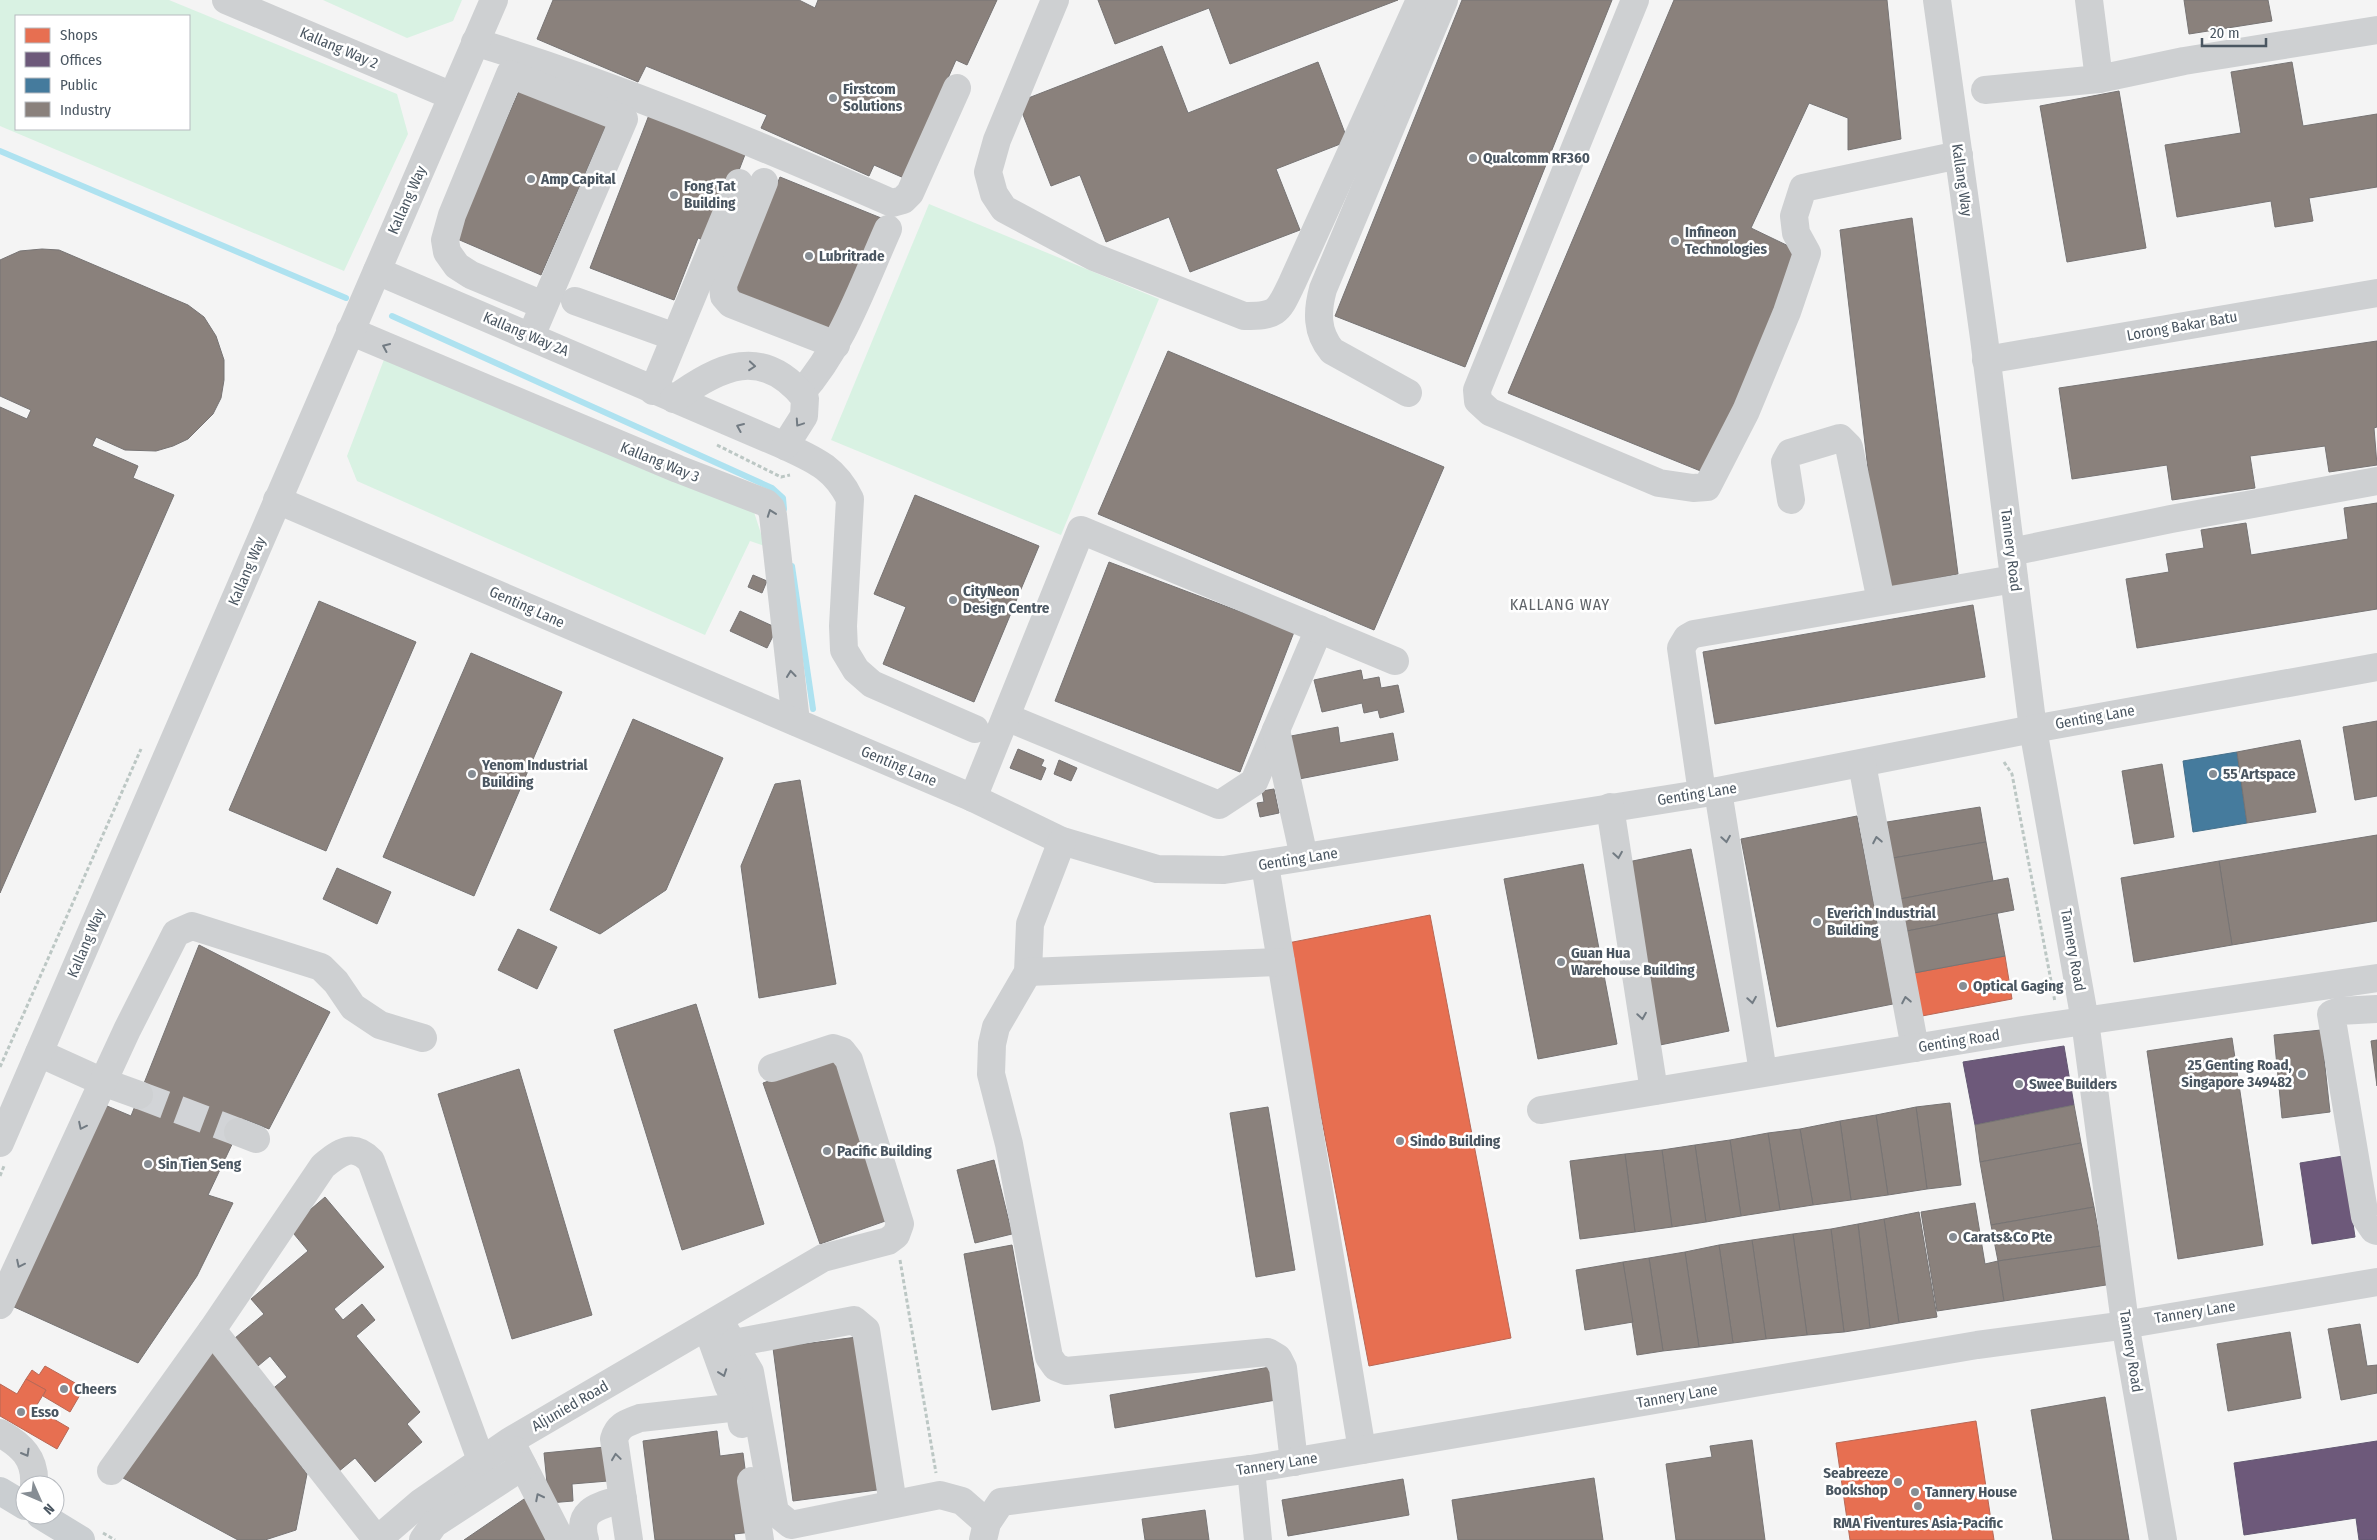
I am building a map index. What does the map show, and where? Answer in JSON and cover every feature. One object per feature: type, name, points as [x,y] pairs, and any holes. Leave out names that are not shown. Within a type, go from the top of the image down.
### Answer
[{"type":"main road","points":[[0,1491],[15,1500]]},
{"type":"main road","points":[[56,1525],[81,1540]]},
{"type":"street","name":"Kallang Way 2","points":[[226,0],[452,96]]},
{"type":"street","name":"Kallang Way","points":[[0,1143],[494,0]]},
{"type":"street","points":[[1055,0],[998,140],[988,172],[994,194],[1004,209],[1094,257],[1244,316],[1264,316],[1279,310],[1420,0]]},
{"type":"street","points":[[1408,393],[1332,351],[1325,343],[1317,309],[1323,288],[1444,0]]},
{"type":"street","points":[[1636,0],[1477,390],[1478,401],[1490,412],[1659,483],[1692,488],[1707,487],[1746,411],[1787,312],[1807,253],[1796,233],[1794,216],[1803,188],[1959,155]]},
{"type":"street","name":"Kallang Way","points":[[1937,0],[1986,360]]},
{"type":"street","points":[[2089,0],[2099,79]]},
{"type":"street","points":[[1985,90],[2099,79],[2184,61],[2377,30]]},
{"type":"street","points":[[475,42],[590,80],[725,132],[892,202],[903,200],[910,194],[957,88]]},
{"type":"street","points":[[531,336],[624,118],[510,74],[452,215],[446,240],[447,252],[457,266],[471,275],[543,305]]},
{"type":"street","points":[[664,395],[675,337],[752,182],[723,285],[724,296],[731,304],[836,345]]},
{"type":"street","points":[[801,393],[816,376],[836,345],[888,229]]},
{"type":"street","name":"Kallang Way 2A","points":[[373,280],[531,336],[785,446],[828,468],[843,485],[850,499],[843,626],[844,650],[856,670],[872,684],[975,730]]},
{"type":"street","name":"Lorong Bakar Batu","points":[[1986,360],[2377,293]]},
{"type":"street","points":[[575,301],[675,337]]},
{"type":"street","name":"Kallang Way 3","points":[[353,324],[678,469],[766,503],[771,508],[773,515],[796,722]]},
{"type":"street","name":"Tannery Road","points":[[1986,360],[2033,728],[2085,1021],[2125,1323],[2163,1540]]},
{"type":"street","points":[[664,395],[739,365],[764,367],[794,384],[805,398],[804,416],[785,446]]},
{"type":"street","points":[[1791,500],[1785,462],[1790,453],[1840,438],[1849,447],[1881,601]]},
{"type":"street","points":[[2011,552],[2377,481]]},
{"type":"street","name":"Genting Lane","points":[[277,500],[973,798],[1062,841],[1157,868],[1224,870],[1447,836],[1610,807],[1710,792],[1862,764],[2033,728],[2377,668]]},
{"type":"street","points":[[973,798],[1081,530],[1395,661]]},
{"type":"street","points":[[1763,1072],[1681,648],[1686,638],[1694,634],[2014,579]]},
{"type":"street","points":[[1006,717],[1219,804],[1254,782],[1319,630]]},
{"type":"street","points":[[1276,730],[1304,857]]},
{"type":"street","points":[[1862,764],[1915,1048]]},
{"type":"street","points":[[1610,807],[1654,1090]]},
{"type":"street","points":[[1062,841],[1030,924],[1028,972],[996,1027],[992,1044],[991,1074],[1009,1144],[1049,1357],[1056,1367],[1066,1370],[1268,1352],[1278,1358],[1283,1368],[1294,1462]]},
{"type":"street","points":[[1265,865],[1362,1450]]},
{"type":"street","points":[[0,1305],[103,1082],[176,933],[192,926],[322,967],[336,982],[353,1007],[380,1024],[423,1038]]},
{"type":"street","points":[[1028,972],[1281,962]]},
{"type":"street","name":"Genting Road","points":[[1541,1110],[1763,1072],[2085,1021],[2377,978]]},
{"type":"street","points":[[2377,1009],[2331,1014],[2365,1217],[2374,1230],[2377,1231]]},
{"type":"street","points":[[772,1068],[833,1048],[842,1051],[849,1060],[900,1224],[896,1235]]},
{"type":"street","points":[[39,1053],[103,1082],[139,1095]]},
{"type":"street","points":[[111,1472],[212,1330],[322,1166],[336,1155],[351,1150],[362,1152],[371,1161],[481,1460]]},
{"type":"street","name":"Aljunied Road","points":[[377,1540],[420,1502],[510,1441],[823,1258],[888,1241],[896,1235]]},
{"type":"street","name":"Tannery Lane","points":[[985,1532],[1001,1502],[1251,1469],[1977,1345],[2112,1327],[2125,1323],[2377,1282]]},
{"type":"street","points":[[734,1342],[854,1320],[866,1330],[893,1504]]},
{"type":"street","points":[[713,1323],[734,1342],[750,1372],[774,1512],[790,1525],[940,1495],[962,1501],[985,1532]]},
{"type":"street","points":[[713,1323],[728,1385],[739,1407],[760,1540]]},
{"type":"street","points":[[212,1330],[377,1540]]},
{"type":"street","points":[[629,1540],[614,1439],[617,1430],[626,1423],[640,1418],[739,1407]]},
{"type":"street","points":[[0,1432],[21,1446],[33,1466],[33,1475]]},
{"type":"street","points":[[510,1441],[561,1540]]},
{"type":"street","points":[[423,1540],[434,1524],[523,1466]]},
{"type":"street","points":[[1251,1469],[1258,1540]]},
{"type":"street","points":[[585,1540],[583,1522],[587,1514],[594,1508],[623,1499]]},
{"type":"path","points":[[0,1067],[144,744]]},
{"type":"path","points":[[896,1235],[940,1495]]},
{"type":"green space","points":[[0,0],[169,0],[397,94],[408,134],[344,271],[0,126]]},
{"type":"green space","points":[[323,0],[462,0],[453,21],[407,38]]},
{"type":"green space","points":[[929,204],[1159,299],[1061,535],[831,440]]},
{"type":"green space","points":[[385,357],[753,509],[765,546],[750,541],[705,635],[357,481],[347,456]]},
{"type":"building: Shops","name":"Sindo Building","points":[[1430,915],[1511,1338],[1369,1366],[1288,943]]},
{"type":"building: Shops","name":"Optical Gaging","points":[[2005,956],[2012,999],[1922,1016],[1914,973]]},
{"type":"building: Shops","name":"Cheers","points":[[45,1366],[84,1388],[70,1412],[43,1396],[46,1390],[26,1379],[32,1370],[39,1375]]},
{"type":"building: Shops","name":"Esso","points":[[26,1379],[46,1390],[35,1408],[69,1428],[57,1449],[0,1416],[0,1384],[17,1394]]},
{"type":"building: Shops","name":"Tannery House","points":[[1976,1421],[1994,1540],[1850,1540],[1836,1443]]},
{"type":"building: Offices","name":"Swee Builders","points":[[2064,1046],[2074,1105],[1975,1125],[1963,1062]]},
{"type":"building: Offices","points":[[2343,1156],[2355,1237],[2312,1244],[2300,1163]]},
{"type":"building: Offices","points":[[2377,1441],[2377,1540],[2359,1540],[2356,1518],[2244,1535],[2234,1463]]},
{"type":"building: Public","points":[[2237,752],[2247,823],[2193,832],[2183,761]]},
{"type":"building: Industry","name":"Firstcom Solutions","points":[[553,0],[799,0],[815,8],[818,0],[997,0],[967,65],[956,60],[904,178],[874,165],[869,176],[761,128],[767,115],[646,66],[638,82],[537,39]]},
{"type":"building: Industry","points":[[1098,0],[1398,0],[1230,64],[1209,8],[1115,44]]},
{"type":"building: Industry","name":"Qualcomm RF360","points":[[1462,0],[1612,0],[1465,367],[1335,316]]},
{"type":"building: Industry","name":"Infineon Technologies","points":[[1674,0],[1887,0],[1901,139],[1848,150],[1848,118],[1809,103],[1751,228],[1803,253],[1708,474],[1508,393]]},
{"type":"building: Industry","points":[[2184,0],[2268,0],[2272,21],[2189,34]]},
{"type":"building: Industry","points":[[1162,46],[1188,113],[1318,62],[1348,141],[1276,169],[1300,230],[1190,272],[1169,217],[1106,242],[1080,175],[1051,186],[1018,102]]},
{"type":"building: Industry","points":[[2292,62],[2303,126],[2377,114],[2377,187],[2309,198],[2313,221],[2275,227],[2271,201],[2177,217],[2165,145],[2241,133],[2231,72]]},
{"type":"building: Industry","name":"Amp Capital","points":[[522,84],[608,121],[541,275],[455,238]]},
{"type":"building: Industry","points":[[2119,91],[2146,248],[2067,262],[2040,106]]},
{"type":"building: Industry","name":"Fong Tat Building","points":[[649,115],[746,152],[711,243],[698,238],[674,300],[590,268]]},
{"type":"building: Industry","name":"Lubritrade","points":[[780,177],[886,220],[838,335],[733,292]]},
{"type":"building: Industry","points":[[1912,218],[1958,574],[1882,589],[1840,230]]},
{"type":"building: Industry","points":[[59,250],[188,305],[204,317],[216,336],[224,360],[224,380],[221,398],[213,414],[188,439],[156,451],[125,450],[96,437],[92,446],[138,466],[133,478],[174,495],[0,893],[0,407],[27,419],[31,410],[0,396],[0,260],[20,251]]},
{"type":"building: Industry","points":[[2377,341],[2377,427],[2374,428],[2377,465],[2329,472],[2325,446],[2250,456],[2255,488],[2172,500],[2167,465],[2072,479],[2059,388]]},
{"type":"building: Industry","points":[[1168,351],[1444,467],[1374,630],[1098,514]]},
{"type":"building: Industry","name":"CityNeon Design Centre","points":[[915,495],[1039,546],[974,702],[883,664],[906,607],[874,594]]},
{"type":"building: Industry","points":[[2377,503],[2377,609],[2137,648],[2126,579],[2169,572],[2166,554],[2204,548],[2201,530],[2246,523],[2251,555],[2348,539],[2344,508]]},
{"type":"building: Industry","points":[[1109,562],[1294,632],[1240,772],[1055,701]]},
{"type":"building: Industry","points":[[753,575],[767,581],[762,593],[748,587]]},
{"type":"building: Industry","points":[[319,601],[416,642],[326,851],[229,810]]},
{"type":"building: Industry","points":[[1973,605],[1985,677],[1715,724],[1703,652]]},
{"type":"building: Industry","points":[[740,611],[777,628],[767,648],[730,631]]},
{"type":"building: Industry","name":"Yenom Industrial Building","points":[[471,653],[562,692],[474,896],[383,857]]},
{"type":"building: Industry","points":[[1361,670],[1363,680],[1379,677],[1381,688],[1398,685],[1404,712],[1380,718],[1378,710],[1364,713],[1362,703],[1322,712],[1314,680]]},
{"type":"building: Industry","points":[[633,719],[723,758],[666,890],[600,934],[550,910]]},
{"type":"building: Industry","points":[[2377,721],[2377,796],[2355,800],[2343,727]]},
{"type":"building: Industry","points":[[1338,727],[1340,743],[1393,733],[1398,760],[1299,779],[1291,736]]},
{"type":"building: Industry","points":[[2300,740],[2316,812],[2247,823],[2237,752]]},
{"type":"building: Industry","points":[[1018,749],[1044,760],[1041,766],[1046,768],[1041,780],[1010,768]]},
{"type":"building: Industry","points":[[1059,760],[1077,768],[1071,781],[1054,774]]},
{"type":"building: Industry","points":[[2162,764],[2174,837],[2134,844],[2122,771]]},
{"type":"building: Industry","points":[[800,780],[836,984],[759,998],[741,866],[775,784]]},
{"type":"building: Industry","points":[[1274,789],[1279,813],[1260,817],[1257,803],[1264,802],[1262,791]]},
{"type":"building: Industry","points":[[1980,807],[1986,842],[1893,858],[1887,822]]},
{"type":"building: Industry","name":"Everich Industrial Building","points":[[1857,816],[1893,1004],[1777,1027],[1741,839]]},
{"type":"building: Industry","points":[[2377,835],[2377,921],[2232,945],[2219,861]]},
{"type":"building: Industry","points":[[1986,842],[1993,881],[1900,899],[1893,858]]},
{"type":"building: Industry","points":[[1691,849],[1729,1031],[1660,1045],[1623,863]]},
{"type":"building: Industry","points":[[2219,861],[2232,945],[2134,962],[2121,878]]},
{"type":"building: Industry","name":"Guan Hua Warehouse Building","points":[[1583,864],[1617,1044],[1538,1059],[1504,879]]},
{"type":"building: Industry","points":[[337,868],[391,892],[377,924],[323,899]]},
{"type":"building: Industry","points":[[2008,878],[2014,910],[1907,931],[1900,899]]},
{"type":"building: Industry","points":[[1997,913],[2005,956],[1914,973],[1907,931]]},
{"type":"building: Industry","points":[[518,929],[557,947],[537,989],[498,970]]},
{"type":"building: Industry","name":"Sin Tien Seng","points":[[199,945],[330,1012],[269,1129],[244,1119],[208,1195],[233,1203],[197,1276],[138,1363],[12,1306],[100,1103],[131,1116]]},
{"type":"building: Industry","points":[[696,1004],[764,1224],[682,1250],[614,1030]]},
{"type":"building: Industry","name":"25 Genting Road, Singapore 349482","points":[[2321,1030],[2330,1112],[2282,1118],[2274,1035]]},
{"type":"building: Industry","points":[[2232,1038],[2263,1245],[2178,1259],[2147,1051]]},
{"type":"building: Industry","points":[[2377,1040],[2377,1086],[2371,1041]]},
{"type":"building: Industry","name":"Pacific Building","points":[[834,1058],[891,1219],[820,1244],[763,1083]]},
{"type":"building: Industry","points":[[519,1069],[592,1315],[512,1339],[438,1094]]},
{"type":"building: Industry","points":[[1950,1103],[1961,1185],[1927,1189],[1916,1107]]},
{"type":"building: Industry","points":[[2074,1105],[2081,1143],[1980,1162],[1975,1125]]},
{"type":"building: Industry","points":[[1268,1107],[1295,1270],[1256,1277],[1230,1113]]},
{"type":"building: Industry","points":[[1916,1107],[1927,1189],[1888,1195],[1876,1115]]},
{"type":"building: Industry","points":[[1876,1115],[1888,1195],[1851,1200],[1840,1121]]},
{"type":"building: Industry","points":[[1840,1121],[1851,1200],[1813,1205],[1800,1129]]},
{"type":"building: Industry","points":[[1800,1129],[1813,1205],[1780,1210],[1768,1133]]},
{"type":"building: Industry","points":[[1768,1133],[1780,1210],[1741,1216],[1730,1140]]},
{"type":"building: Industry","points":[[1730,1140],[1741,1216],[1706,1222],[1695,1145]]},
{"type":"building: Industry","points":[[2081,1143],[2094,1207],[1991,1225],[1980,1162]]},
{"type":"building: Industry","points":[[1695,1145],[1706,1222],[1672,1227],[1662,1150]]},
{"type":"building: Industry","points":[[1662,1150],[1672,1227],[1635,1232],[1625,1154]]},
{"type":"building: Industry","points":[[1625,1154],[1635,1232],[1580,1239],[1570,1161]]},
{"type":"building: Industry","points":[[994,1160],[1012,1234],[975,1243],[957,1170]]},
{"type":"building: Industry","points":[[325,1197],[384,1267],[334,1309],[343,1320],[362,1304],[375,1320],[356,1336],[420,1412],[407,1424],[422,1442],[375,1482],[355,1458],[338,1472],[270,1391],[287,1377],[270,1356],[252,1371],[229,1343],[264,1314],[251,1299],[308,1251],[289,1228]]},
{"type":"building: Industry","name":"Carats&Co Pte","points":[[1975,1203],[1985,1264],[1998,1261],[2004,1301],[1937,1311],[1921,1212]]},
{"type":"building: Industry","points":[[2094,1207],[2101,1246],[1998,1261],[1991,1225]]},
{"type":"building: Industry","points":[[1919,1212],[1937,1317],[1899,1323],[1884,1219]]},
{"type":"building: Industry","points":[[1884,1219],[1899,1323],[1870,1328],[1858,1224]]},
{"type":"building: Industry","points":[[1858,1224],[1870,1328],[1844,1332],[1831,1229]]},
{"type":"building: Industry","points":[[1831,1229],[1844,1332],[1807,1335],[1793,1234]]},
{"type":"building: Industry","points":[[1793,1234],[1807,1335],[1766,1339],[1752,1240]]},
{"type":"building: Industry","points":[[1752,1240],[1766,1339],[1733,1343],[1719,1245]]},
{"type":"building: Industry","points":[[1012,1245],[1040,1401],[992,1410],[964,1254]]},
{"type":"building: Industry","points":[[1719,1245],[1733,1343],[1699,1347],[1685,1252]]},
{"type":"building: Industry","points":[[2101,1246],[2106,1285],[2004,1301],[1998,1261]]},
{"type":"building: Industry","points":[[1685,1252],[1699,1347],[1663,1351],[1649,1258]]},
{"type":"building: Industry","points":[[1649,1258],[1663,1351],[1637,1355],[1623,1262]]},
{"type":"building: Industry","points":[[1623,1262],[1633,1322],[1585,1330],[1576,1270]]},
{"type":"building: Industry","points":[[2360,1324],[2367,1366],[2377,1365],[2377,1393],[2341,1400],[2328,1329]]},
{"type":"building: Industry","points":[[2290,1332],[2301,1398],[2228,1411],[2217,1344]]},
{"type":"building: Industry","points":[[857,1337],[877,1490],[793,1501],[773,1348]]},
{"type":"building: Industry","points":[[211,1344],[307,1474],[296,1530],[265,1540],[238,1540],[112,1472]]},
{"type":"building: Industry","points":[[1270,1367],[1276,1400],[1115,1428],[1110,1395]]},
{"type":"building: Industry","points":[[2105,1397],[2129,1540],[2053,1540],[2031,1410]]},
{"type":"building: Industry","points":[[717,1431],[720,1456],[743,1453],[753,1532],[734,1534],[735,1540],[655,1540],[643,1441]]},
{"type":"building: Industry","points":[[1752,1440],[1765,1540],[1676,1540],[1666,1464],[1712,1457],[1710,1446]]},
{"type":"building: Industry","points":[[605,1447],[608,1481],[572,1484],[573,1501],[549,1503],[544,1453]]},
{"type":"building: Industry","points":[[1594,1478],[1603,1540],[1458,1540],[1452,1500]]},
{"type":"building: Industry","points":[[1403,1479],[1409,1515],[1288,1536],[1282,1500]]},
{"type":"building: Industry","points":[[527,1497],[549,1540],[464,1540]]},
{"type":"building: Industry","points":[[1205,1510],[1209,1540],[1145,1540],[1142,1519]]},
{"type":"waterway","points":[[0,151],[346,298]]},
{"type":"waterway","points":[[392,316],[772,488],[783,498],[784,509]]},
{"type":"waterway","points":[[792,566],[813,709]]},
{"type":"tunnel","points":[[139,1095],[238,1132]]},
{"type":"place","name":"Firstcom Solutions","points":[[833,98]]},
{"type":"place","name":"Qualcomm RF360","points":[[1473,158]]},
{"type":"place","name":"Amp Capital","points":[[531,179]]},
{"type":"place","name":"Fong Tat Building","points":[[674,195]]},
{"type":"place","name":"Infineon Technologies","points":[[1675,241]]},
{"type":"place","name":"Lubritrade","points":[[809,256]]},
{"type":"place","name":"CityNeon Design Centre","points":[[953,600]]},
{"type":"place","name":"Yenom Industrial Building","points":[[472,774]]},
{"type":"place","name":"55 Artspace","points":[[2213,774]]},
{"type":"place","name":"Everich Industrial Building","points":[[1817,922]]},
{"type":"place","name":"Guan Hua Warehouse Building","points":[[1561,962]]},
{"type":"place","name":"Optical Gaging","points":[[1963,986]]},
{"type":"place","name":"25 Genting Road, Singapore 349482","points":[[2302,1074]]},
{"type":"place","name":"Swee Builders","points":[[2019,1084]]},
{"type":"place","name":"Sindo Building","points":[[1400,1141]]},
{"type":"place","name":"Pacific Building","points":[[827,1151]]},
{"type":"place","name":"Sin Tien Seng","points":[[148,1164]]},
{"type":"place","name":"Carats&Co Pte","points":[[1953,1237]]},
{"type":"place","name":"Cheers","points":[[64,1389]]},
{"type":"place","name":"Esso","points":[[21,1412]]},
{"type":"place","name":"Seabreeze Bookshop","points":[[1898,1482]]},
{"type":"place","name":"Tannery House","points":[[1915,1492]]},
{"type":"place","name":"RMA Fiventures Asia-Pacific","points":[[1918,1506]]},
{"type":"district","name":"KALLANG WAY","points":[[1560,604]]}]
